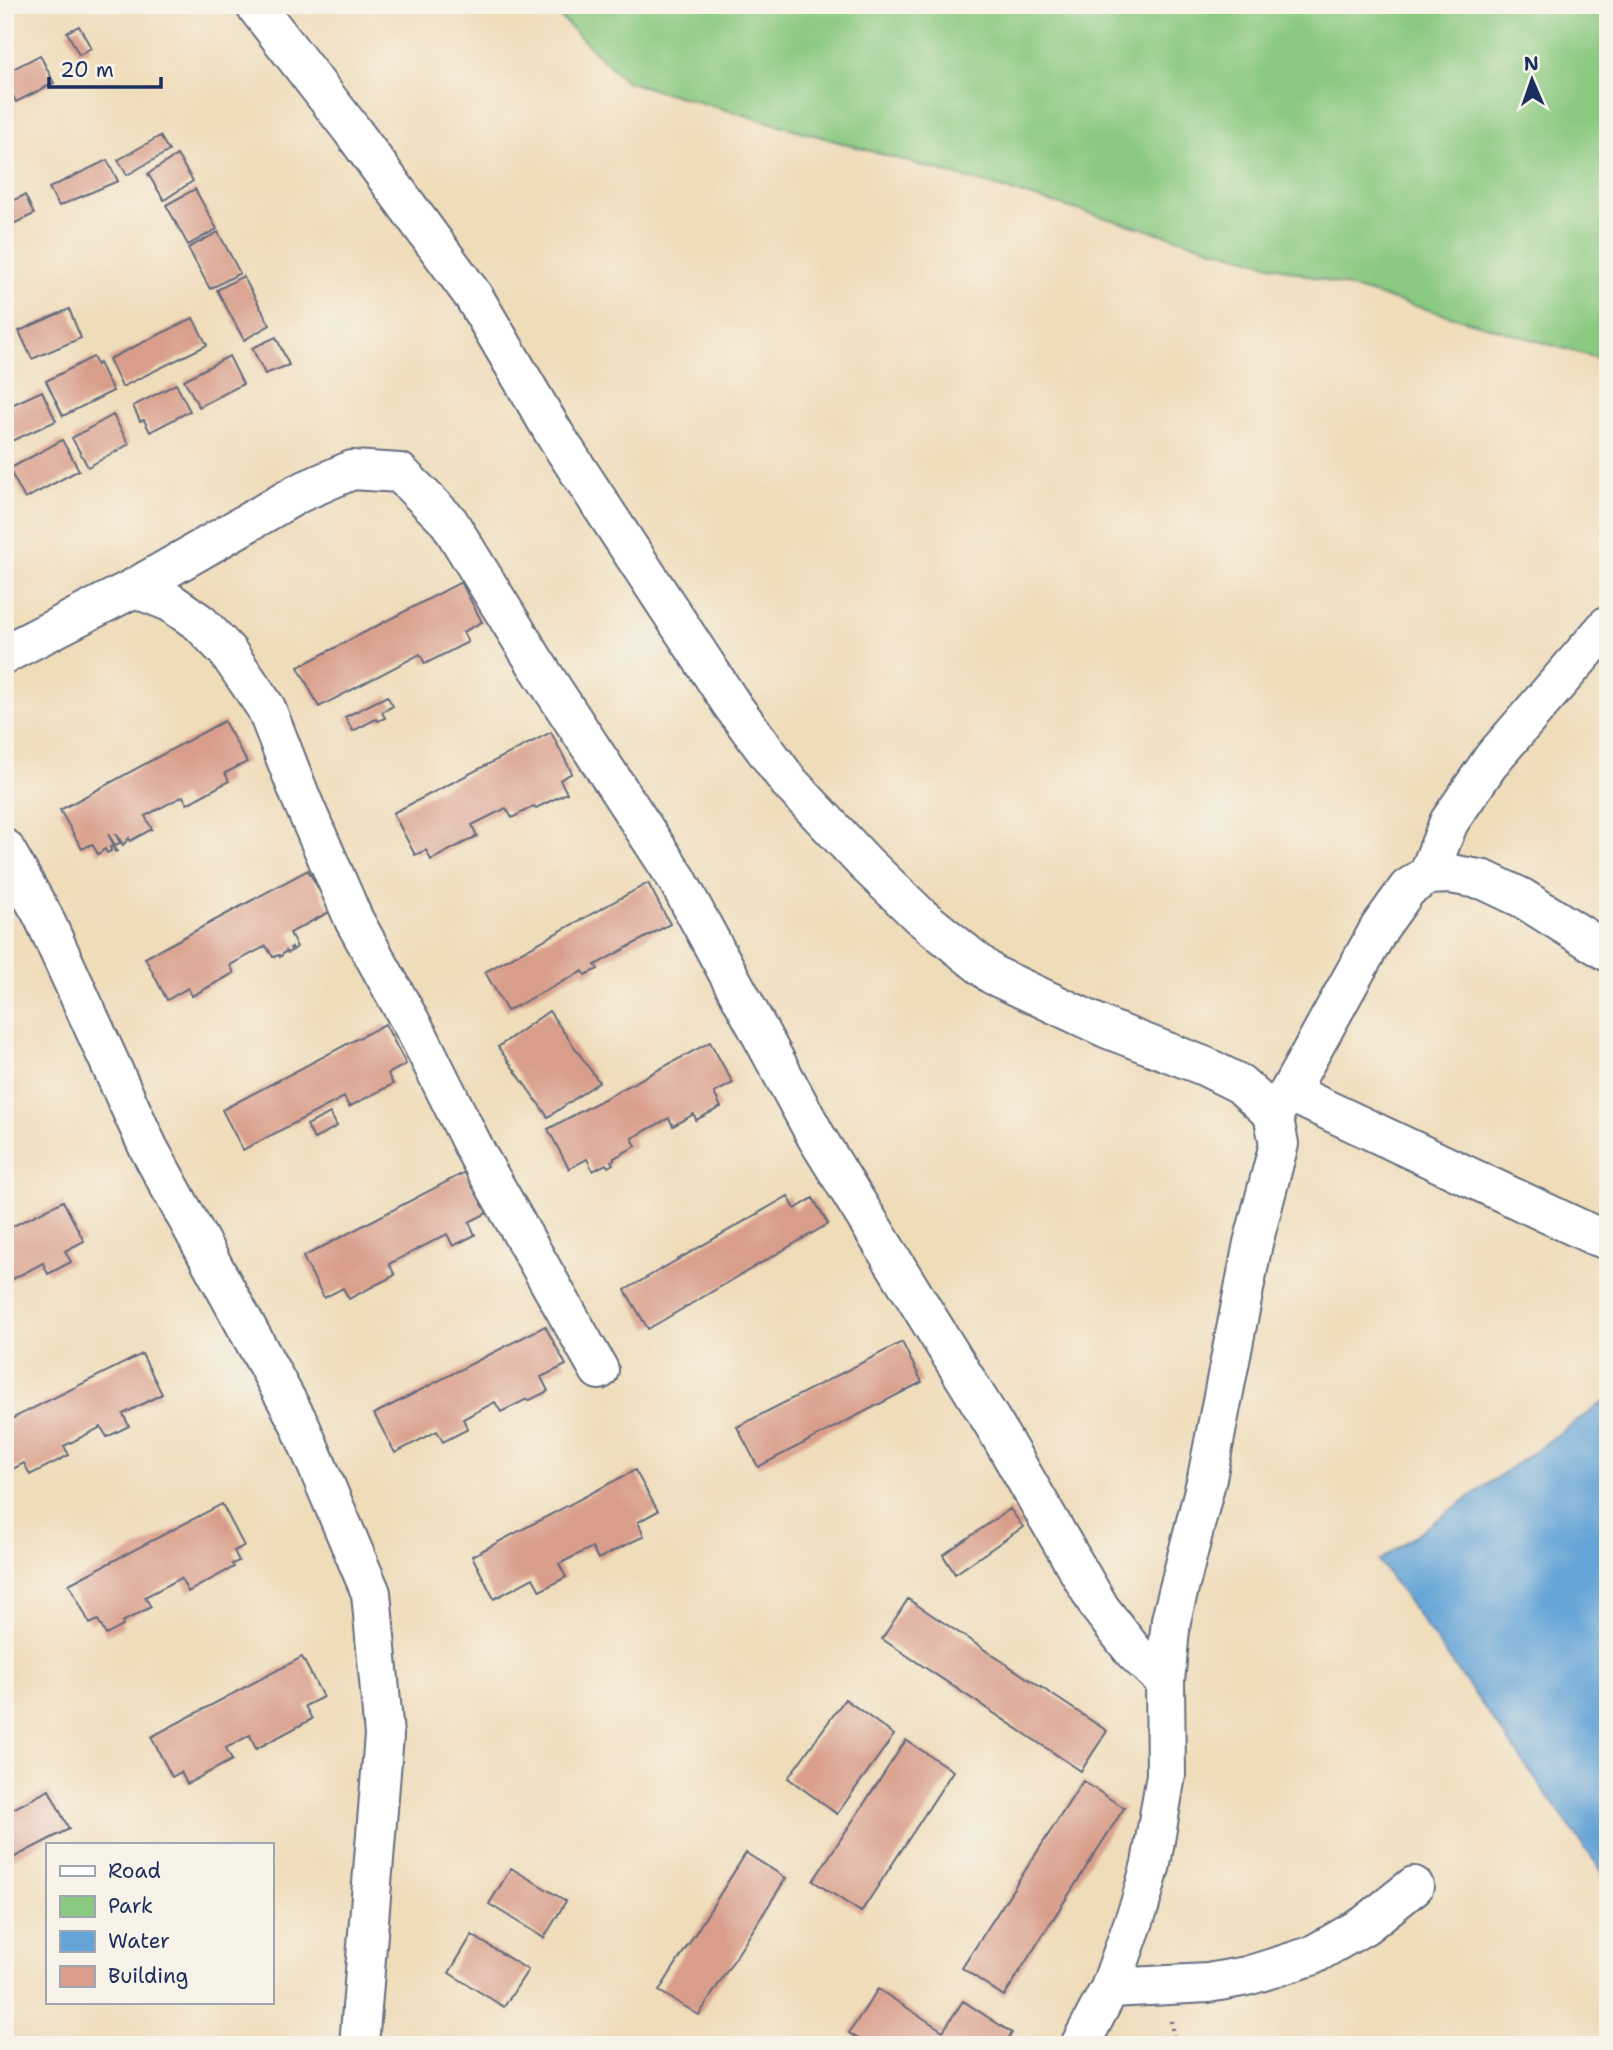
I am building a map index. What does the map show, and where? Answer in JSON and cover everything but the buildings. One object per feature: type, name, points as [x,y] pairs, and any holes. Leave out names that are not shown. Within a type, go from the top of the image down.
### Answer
[{"type":"lane","points":[[255,5],[351,129],[474,297],[555,435],[732,705],[789,782],[864,863],[920,916],[993,975],[1108,1029],[1204,1066],[1281,1103],[1608,1240]]},
{"type":"lane","points":[[5,654],[134,589],[299,493],[352,470],[400,473],[449,522],[677,879],[817,1138],[994,1425],[1100,1608],[1134,1652],[1165,1681]]},
{"type":"lane","points":[[134,589],[170,602],[200,623],[227,651],[266,708],[301,798],[354,920],[420,1039],[477,1154],[599,1370]]},
{"type":"lane","points":[[1428,876],[1449,822],[1493,758],[1608,625]]},
{"type":"lane","points":[[5,849],[43,916],[148,1147],[299,1423],[372,1594],[384,1735],[359,2045]]},
{"type":"lane","points":[[1080,2045],[1110,1988],[1140,1904],[1153,1852],[1166,1775],[1165,1681],[1171,1620],[1207,1478],[1253,1243],[1279,1144],[1281,1103],[1380,927],[1408,888],[1428,876],[1451,874],[1484,880],[1522,898],[1608,952]]},
{"type":"lane","points":[[1110,1988],[1208,1983],[1247,1976],[1311,1956],[1365,1925],[1414,1886]]},
{"type":"green space","points":[[548,5],[1608,5],[1608,361],[625,81]]},
{"type":"water","points":[[1608,1399],[1608,1880],[1379,1561]]}]
